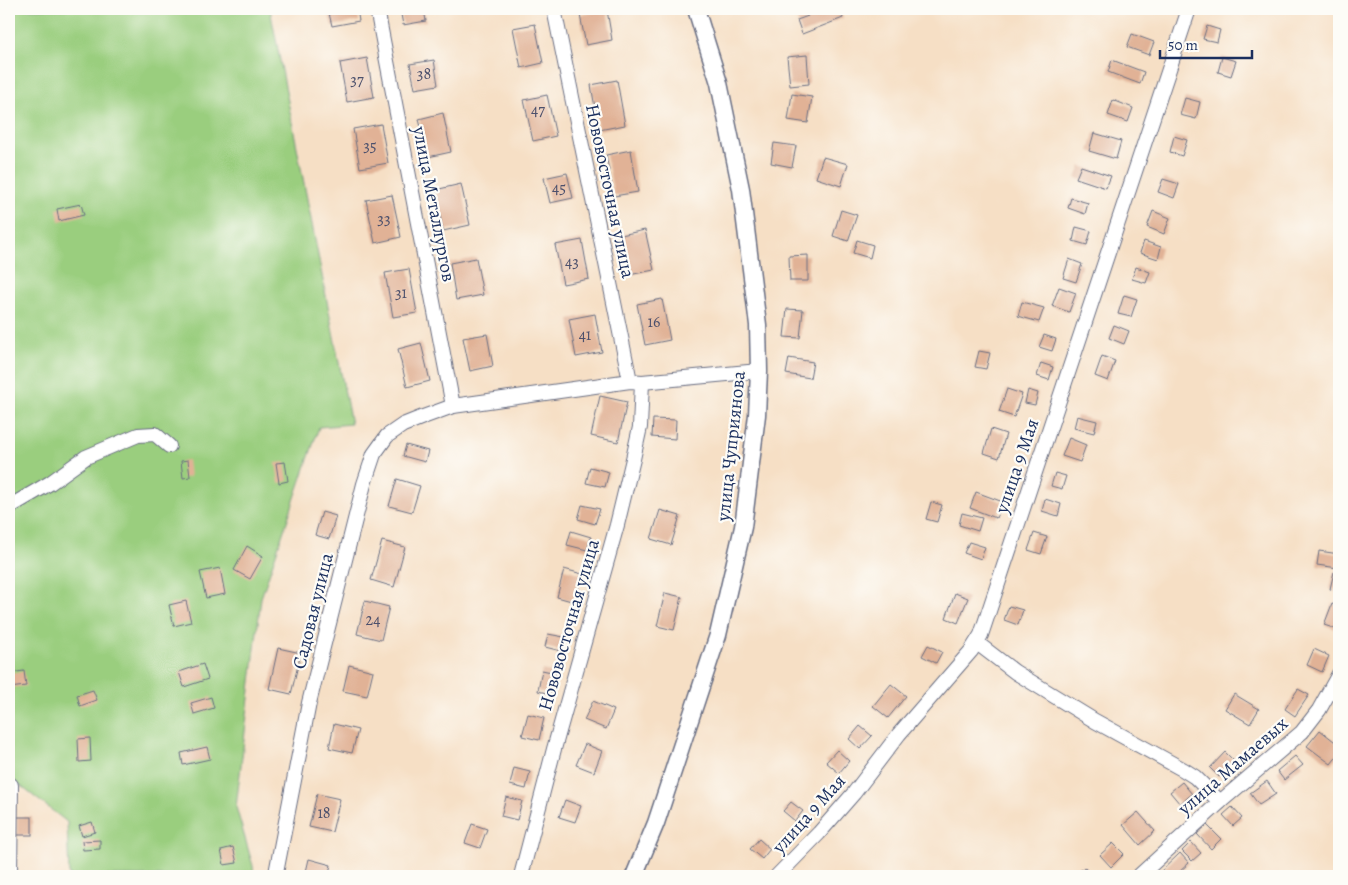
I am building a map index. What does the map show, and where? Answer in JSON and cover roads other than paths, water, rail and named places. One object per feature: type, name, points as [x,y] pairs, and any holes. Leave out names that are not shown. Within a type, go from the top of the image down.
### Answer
[{"type":"street","name":"улица Металлургов","points":[[377,9],[454,406]]},
{"type":"street","name":"Нововосточная улица","points":[[522,876],[640,428],[636,381],[554,9]]},
{"type":"street","name":"улица Чуприянова","points":[[634,876],[656,823],[718,635],[743,527],[757,415],[759,371],[758,325],[741,189],[719,83],[696,9]]},
{"type":"street","name":"улица 9 Мая","points":[[777,876],[854,793],[899,734],[977,643],[1062,394],[1189,9]]},
{"type":"street","name":"Садовая улица","points":[[276,873],[309,703],[364,484],[374,454],[387,436],[403,425],[454,406],[636,381],[759,371]]},
{"type":"street","points":[[9,507],[50,483],[86,457],[138,434],[155,434],[170,446]]},
{"type":"street","points":[[977,643],[1015,672],[1096,721],[1195,777],[1220,802]]},
{"type":"street","name":"улица Мамаевых","points":[[1139,876],[1306,727],[1319,710],[1339,674]]},
{"type":"street","points":[[10,876],[11,785]]}]
